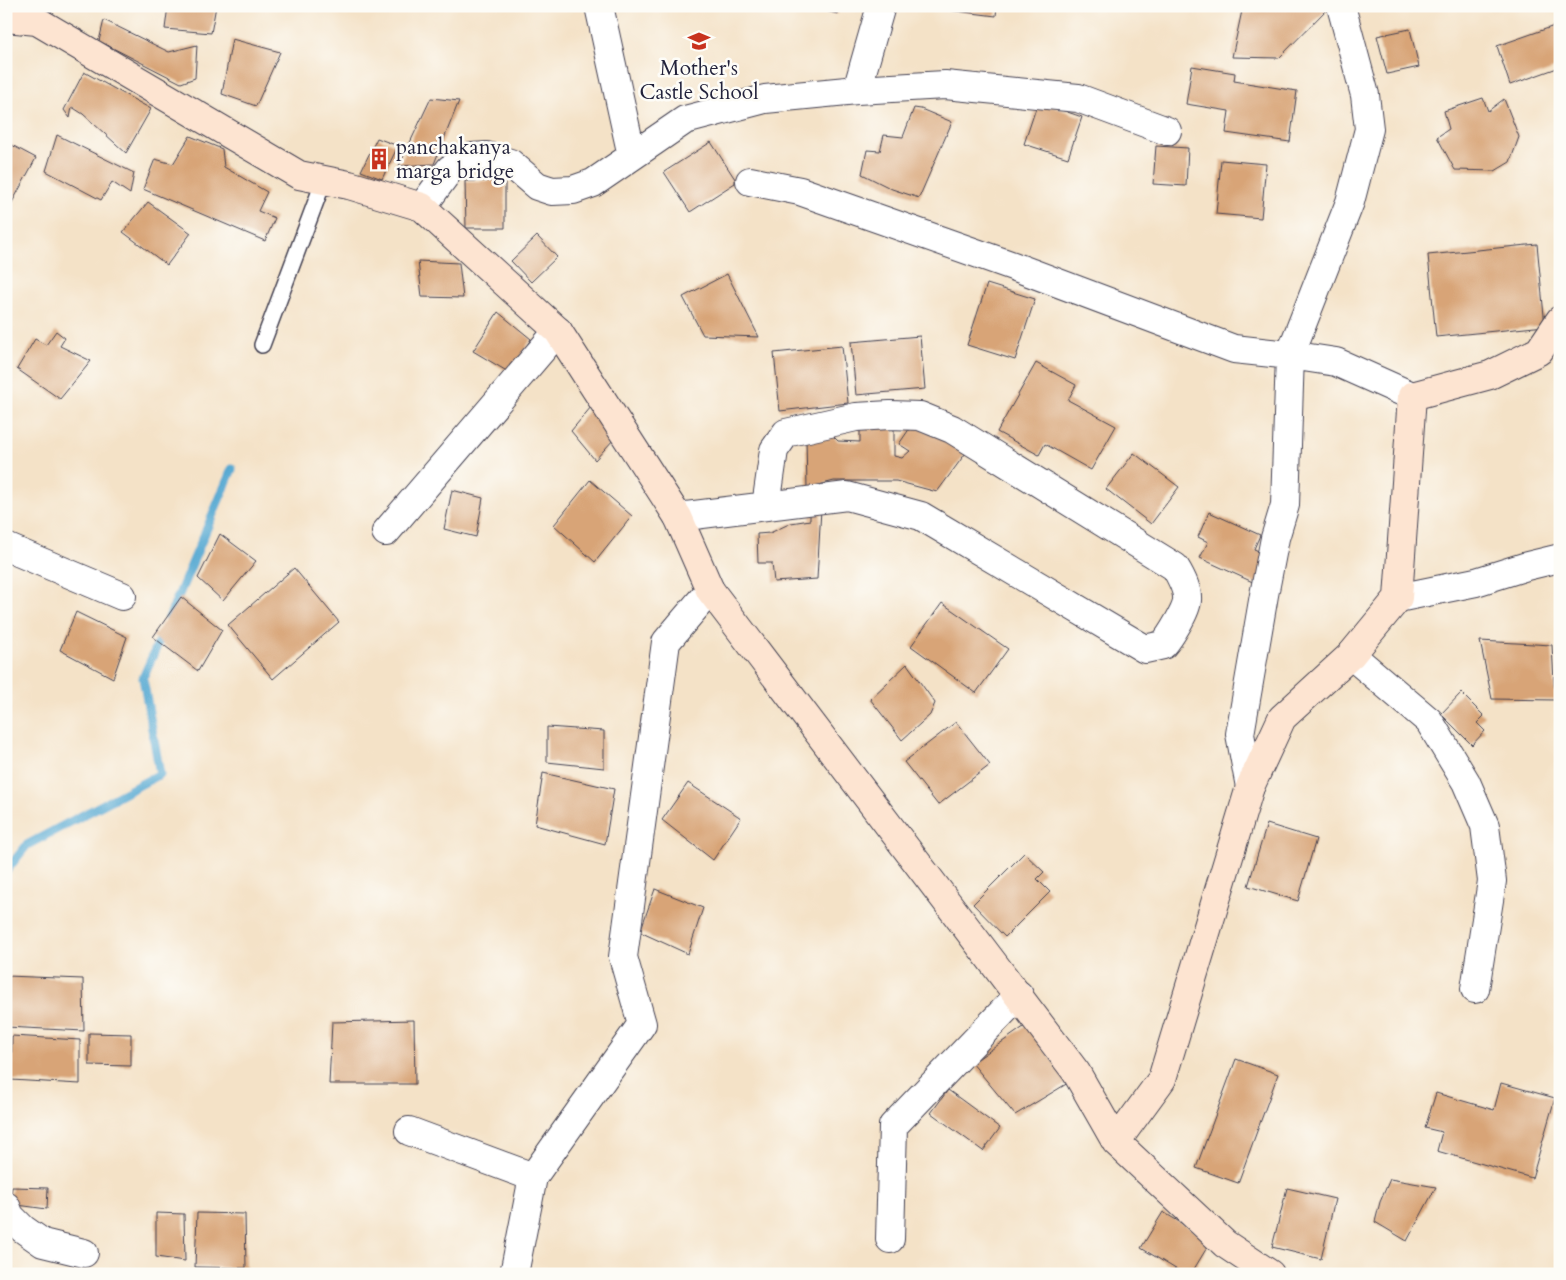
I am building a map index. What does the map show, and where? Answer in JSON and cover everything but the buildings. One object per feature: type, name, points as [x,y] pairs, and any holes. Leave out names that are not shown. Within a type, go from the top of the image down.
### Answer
[{"type":"street","points":[[599,6],[632,156]]},
{"type":"street","points":[[857,90],[881,6]]},
{"type":"street","points":[[1250,787],[1240,734],[1275,538],[1285,505],[1290,355],[1350,202],[1369,129],[1365,96],[1341,6]]},
{"type":"street","points":[[6,18],[37,21],[299,175],[349,185],[422,207],[558,331],[678,518],[710,590],[1076,1072],[1116,1142],[1225,1244],[1270,1274]]},
{"type":"street","points":[[422,207],[450,169],[472,157],[487,156],[510,163],[537,186],[552,191],[573,190],[593,183],[685,120],[765,99],[857,90],[945,85],[1078,98],[1167,131]]},
{"type":"street","points":[[750,181],[800,191],[1004,262],[1234,349],[1336,362],[1412,396],[1490,375],[1539,351],[1560,320]]},
{"type":"street","points":[[386,532],[558,331]]},
{"type":"street","points":[[1116,1142],[1162,1080],[1250,787],[1282,718],[1351,655],[1398,598],[1412,396]]},
{"type":"street","points":[[678,518],[847,496],[921,516],[1146,649],[1164,645],[1174,632],[1188,600],[1182,580],[1175,567],[952,429],[920,416],[856,417],[786,434],[774,450],[766,506]]},
{"type":"street","points":[[6,547],[122,596]]},
{"type":"street","points":[[1398,598],[1476,582],[1560,558]]},
{"type":"street","points":[[514,1274],[533,1177],[642,1024],[623,957],[666,642],[710,590]]},
{"type":"street","points":[[1351,655],[1429,721],[1466,782],[1485,826],[1492,881],[1475,989]]},
{"type":"street","points":[[890,1239],[893,1126],[1019,996]]},
{"type":"street","points":[[409,1131],[533,1177]]},
{"type":"street","points":[[6,1206],[10,1216],[23,1229],[43,1243],[84,1253]]},
{"type":"lane","points":[[262,345],[324,180]]},
{"type":"waterway","points":[[169,618],[232,469]]},
{"type":"waterway","points":[[6,871],[27,845],[160,774],[143,678],[163,632]]},
{"type":"place","name":"Mother's Castle School","points":[[699,41]]},
{"type":"place","name":"panchakanya marga bridge","points":[[379,159]]}]
